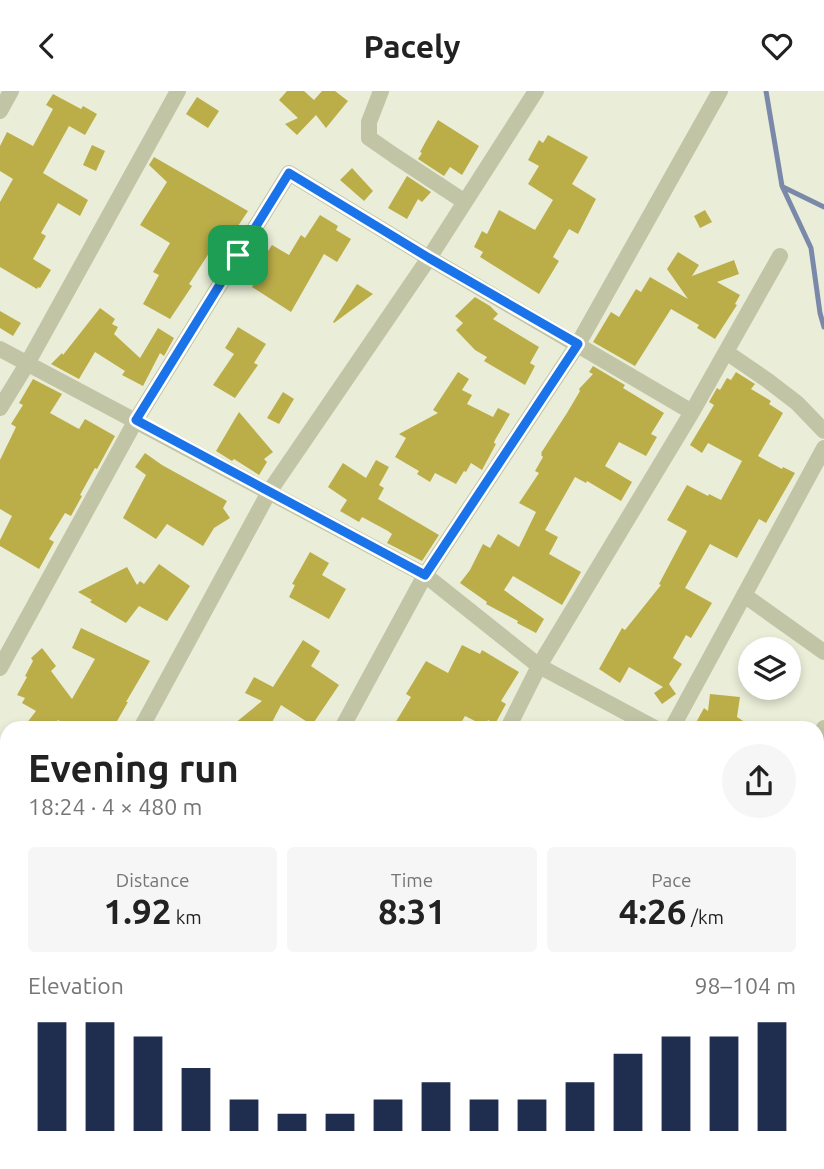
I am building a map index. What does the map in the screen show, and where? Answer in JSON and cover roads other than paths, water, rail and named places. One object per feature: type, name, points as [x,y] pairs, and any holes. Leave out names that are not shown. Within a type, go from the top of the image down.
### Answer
[{"type":"street","points":[[0,111],[11,91]]},
{"type":"street","points":[[0,408],[27,364],[177,91]]},
{"type":"street","points":[[381,91],[369,122],[369,138],[465,202]]},
{"type":"street","points":[[145,721],[269,492],[429,258],[536,91]]},
{"type":"street","points":[[346,721],[425,575],[578,344],[720,91]]},
{"type":"street","points":[[0,668],[136,420],[289,173],[692,412]]},
{"type":"street","points":[[512,721],[539,666],[692,412],[780,256]]},
{"type":"street","points":[[0,349],[425,575],[539,666],[641,721]]},
{"type":"street","points":[[726,352],[797,403],[824,431]]},
{"type":"street","points":[[676,721],[824,448]]},
{"type":"street","points":[[744,595],[824,652]]},
{"type":"waterway","points":[[766,91],[782,186],[811,248],[824,327]]},
{"type":"waterway","points":[[783,187],[824,207]]}]
